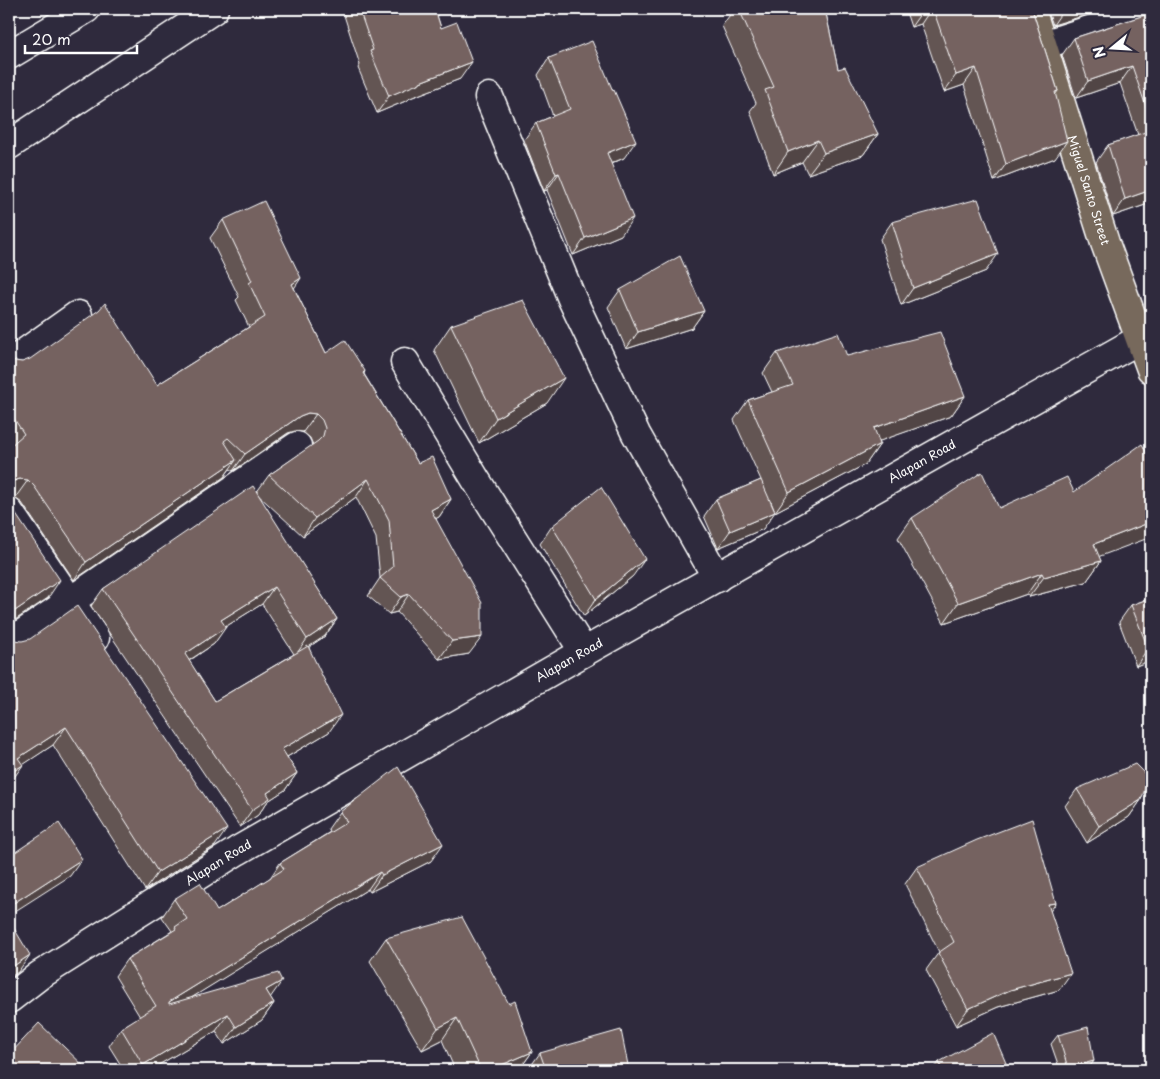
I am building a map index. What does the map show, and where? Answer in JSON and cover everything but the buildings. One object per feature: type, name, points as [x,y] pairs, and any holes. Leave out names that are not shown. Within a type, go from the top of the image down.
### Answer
[{"type":"main road","name":"Miguel Santo Street","points":[[1031,9],[1104,243],[1151,369]]},
{"type":"street","points":[[9,55],[86,9]]},
{"type":"street","points":[[9,145],[214,9]]},
{"type":"street","points":[[1043,45],[1151,10]]},
{"type":"street","points":[[490,97],[572,300],[636,434],[717,578]]},
{"type":"street","points":[[9,364],[78,315]]},
{"type":"street","name":"Alapan Road","points":[[9,999],[40,975],[237,851],[584,652],[1140,339]]},
{"type":"street","points":[[405,362],[476,480],[584,652]]},
{"type":"street","points":[[9,644],[297,446]]},
{"type":"street","points":[[9,512],[108,657]]},
{"type":"street","points":[[221,827],[237,851]]}]
